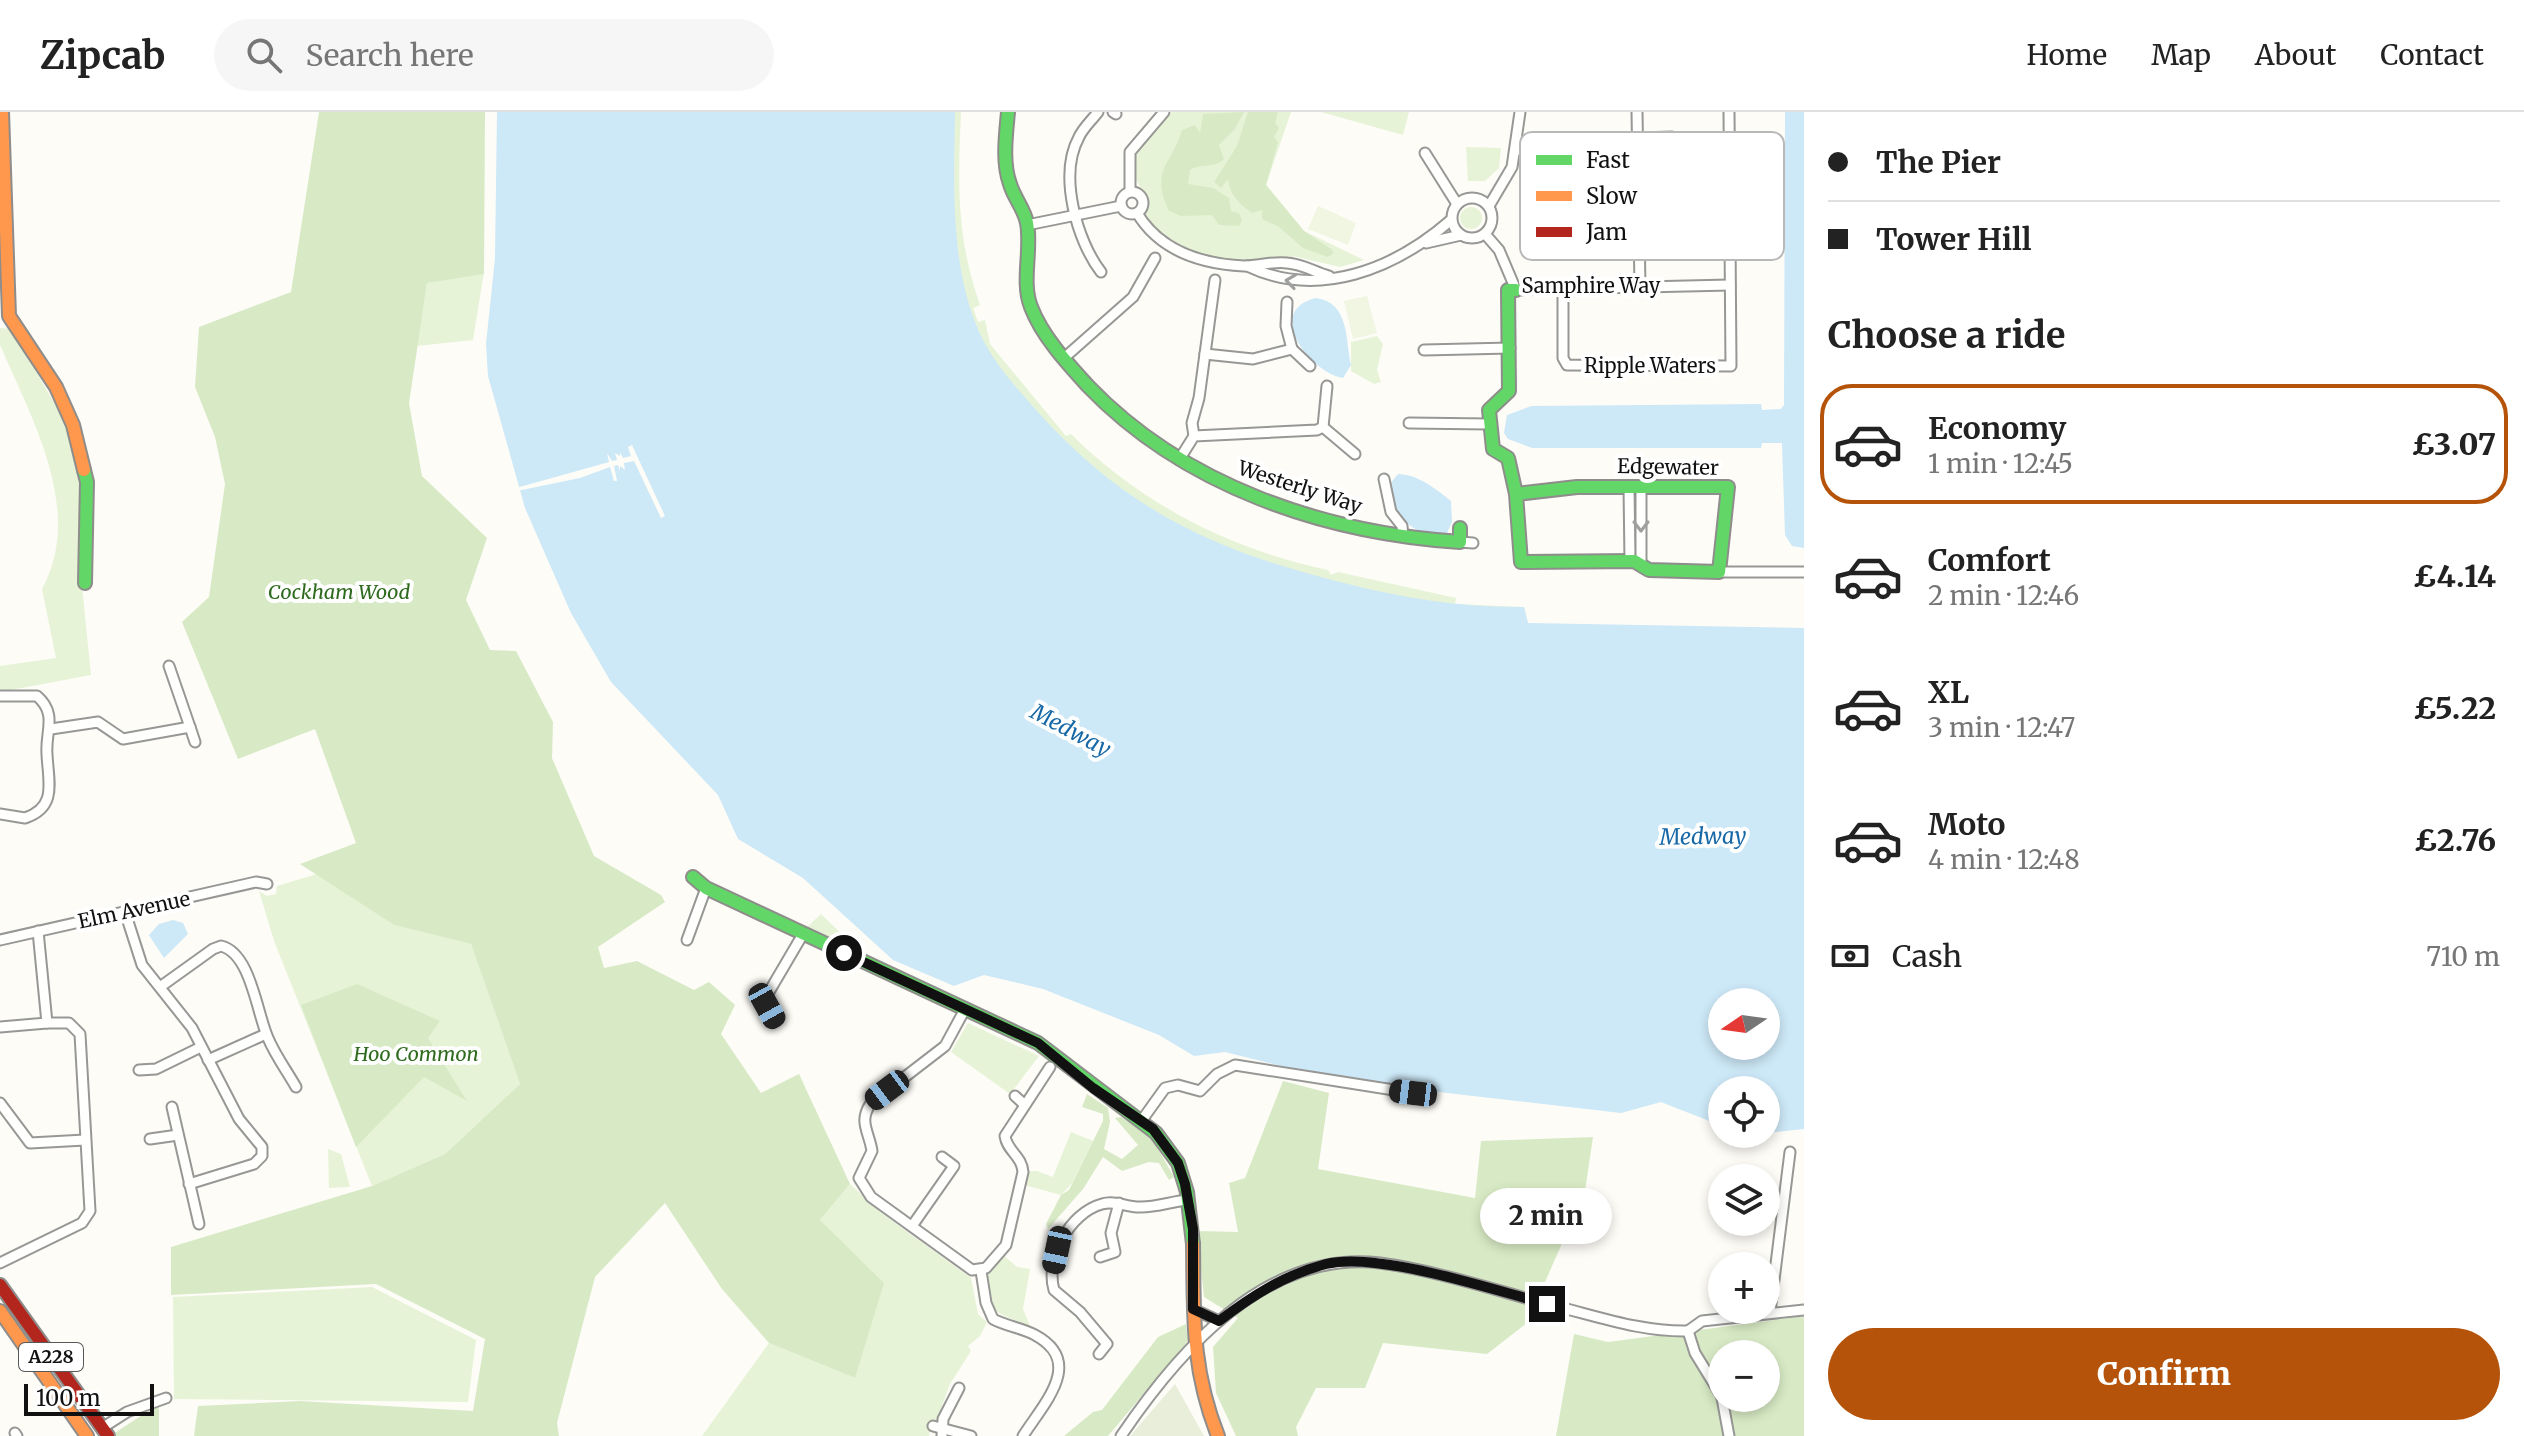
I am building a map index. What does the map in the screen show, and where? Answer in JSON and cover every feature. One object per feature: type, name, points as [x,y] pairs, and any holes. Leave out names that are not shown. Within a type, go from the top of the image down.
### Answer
[{"type":"street","points":[[2,112],[9,316],[56,387],[73,425],[87,482],[85,583]]},
{"type":"street","name":"Westerly Way","points":[[1008,112],[1005,149],[1010,186],[1022,206],[1032,247],[1027,298],[1033,314],[1088,389],[1179,460],[1248,494],[1310,516],[1403,537],[1465,538]]},
{"type":"street","points":[[1098,112],[1077,138],[1070,178],[1085,251],[1101,272]]},
{"type":"street","points":[[1130,191],[1130,152],[1164,112]]},
{"type":"street","points":[[1137,213],[1146,229],[1182,253],[1247,266],[1278,279],[1298,282],[1364,273],[1426,243],[1461,235],[1473,238],[1485,234],[1492,224],[1489,206],[1505,184],[1515,150],[1520,112]]},
{"type":"street","points":[[1637,112],[1638,132]]},
{"type":"street","points":[[1729,112],[1729,132]]},
{"type":"street","points":[[1515,150],[1520,150]]},
{"type":"street","points":[[1425,153],[1457,204]]},
{"type":"street","points":[[1130,191],[1121,198],[1121,206],[1127,213],[1137,213]]},
{"type":"street","points":[[1130,191],[1138,193],[1143,200],[1137,213]]},
{"type":"street","points":[[1426,243],[1451,220],[1457,204],[1473,197],[1489,206]]},
{"type":"street","points":[[1027,225],[1121,206]]},
{"type":"street","points":[[1451,220],[1461,235]]},
{"type":"street","name":"Samphire Way","points":[[1485,234],[1499,250],[1516,290],[1730,285]]},
{"type":"street","points":[[1064,358],[1133,297],[1155,258]]},
{"type":"street","points":[[1640,260],[1640,287]]},
{"type":"street","points":[[1730,260],[1730,285]]},
{"type":"street","points":[[1247,266],[1284,262],[1337,277]]},
{"type":"street","points":[[1179,460],[1194,436],[1192,423],[1215,280]]},
{"type":"street","name":"Ripple Waters","points":[[1563,289],[1563,358],[1567,365],[1731,366],[1730,285]]},
{"type":"street","points":[[1516,290],[1508,290],[1509,391],[1490,408],[1489,424],[1493,449],[1508,458],[1516,494],[1521,562],[1636,563],[1649,570],[1804,572]]},
{"type":"street","points":[[1287,302],[1286,326],[1292,349],[1310,366]]},
{"type":"street","points":[[1205,354],[1251,359],[1292,349]]},
{"type":"street","points":[[1424,350],[1510,352]]},
{"type":"street","points":[[1323,427],[1327,386]]},
{"type":"street","points":[[1409,423],[1489,424]]},
{"type":"street","points":[[1194,436],[1317,430],[1323,427]]},
{"type":"street","points":[[1323,427],[1355,454]]},
{"type":"street","points":[[1384,479],[1391,512],[1402,526],[1403,537]]},
{"type":"street","points":[[1635,486],[1636,563]]},
{"type":"street","name":"Edgewater","points":[[1516,494],[1577,487],[1728,487],[1719,572]]},
{"type":"street","points":[[169,666],[195,742]]},
{"type":"street","points":[[0,696],[37,696],[46,705],[51,729],[46,752],[50,787],[46,804],[25,818],[10,819],[0,814]]},
{"type":"street","points":[[51,729],[98,722],[123,739],[190,727]]},
{"type":"street","points":[[693,877],[706,888],[1038,1043],[1093,1088],[1142,1120],[1161,1138],[1178,1163],[1188,1200],[1193,1229],[1194,1346],[1200,1387],[1218,1436]]},
{"type":"street","name":"Elm Avenue","points":[[0,940],[256,882],[267,884]]},
{"type":"street","points":[[687,940],[706,888]]},
{"type":"street","points":[[125,912],[139,960],[179,1010],[239,1119],[259,1142],[263,1153],[251,1165],[189,1184]]},
{"type":"street","points":[[38,931],[47,1023]]},
{"type":"street","points":[[775,1020],[766,997],[803,934]]},
{"type":"street","points":[[160,987],[213,949],[226,947],[250,980],[266,1034],[296,1087]]},
{"type":"street","points":[[964,1011],[947,1044],[871,1103],[862,1118],[872,1151],[861,1170],[861,1185],[965,1267],[981,1271]]},
{"type":"street","points":[[0,1027],[69,1023],[79,1032],[90,1196],[88,1218],[0,1263]]},
{"type":"street","points":[[208,1060],[266,1034]]},
{"type":"street","points":[[139,1070],[156,1069],[201,1047]]},
{"type":"street","points":[[1142,1120],[1165,1088],[1178,1085],[1200,1091],[1217,1074],[1235,1065],[1413,1093]]},
{"type":"street","points":[[981,1271],[1006,1245],[1013,1222],[1022,1164],[1005,1136],[1050,1067]]},
{"type":"street","points":[[1015,1096],[1025,1105]]},
{"type":"street","points":[[0,1103],[30,1143],[85,1140]]},
{"type":"street","points":[[172,1107],[199,1224]]},
{"type":"street","points":[[150,1139],[178,1135]]},
{"type":"street","points":[[1778,1252],[1790,1152]]},
{"type":"street","points":[[912,1226],[954,1166],[942,1157]]},
{"type":"street","points":[[1107,1344],[1080,1312],[1059,1297],[1052,1282],[1057,1250],[1069,1231],[1095,1207],[1119,1203],[1139,1207],[1188,1200]]},
{"type":"street","points":[[1100,1257],[1115,1252],[1111,1233],[1119,1203]]},
{"type":"street","points":[[1121,1436],[1154,1386],[1219,1321],[1266,1286],[1328,1264],[1380,1263],[1631,1327],[1688,1331],[1708,1320]]},
{"type":"street","points":[[981,1271],[986,1303],[993,1319],[1036,1335],[1059,1358],[1057,1380],[1023,1436]]},
{"type":"street","name":"A228","points":[[0,1285],[105,1432]]},
{"type":"street","points":[[1193,1309],[1219,1321]]},
{"type":"street","points":[[1780,1311],[1804,1310]]},
{"type":"street","name":"A228","points":[[0,1311],[87,1436]]},
{"type":"street","points":[[1688,1331],[1695,1353],[1708,1375]]},
{"type":"street","points":[[1099,1354],[1116,1335]]},
{"type":"street","points":[[959,1388],[940,1430],[971,1436]]},
{"type":"street","points":[[105,1432],[127,1412],[166,1398]]},
{"type":"street","points":[[1725,1412],[1729,1436]]},
{"type":"green space","name":"Cockham Wood","points":[[319,112],[485,112],[484,274],[427,283],[409,403],[422,476],[487,538],[466,600],[490,650],[516,651],[553,722],[552,758],[594,856],[661,895],[665,902],[598,947],[604,968],[637,961],[694,990],[709,982],[735,1005],[721,1034],[761,1093],[799,1074],[850,1184],[820,1220],[884,1283],[855,1378],[769,1343],[722,1289],[665,1203],[595,1277],[557,1423],[559,1436],[194,1436],[198,1406],[300,1401],[473,1411],[485,1339],[376,1284],[171,1295],[171,1247],[372,1186],[445,1154],[520,1084],[471,944],[394,925],[300,864],[356,843],[315,729],[238,759],[182,622],[209,597],[225,484],[215,437],[195,387],[199,327],[291,292]]},
{"type":"green space","points":[[919,112],[961,112],[960,210],[966,256],[980,305],[973,308],[978,322],[985,320],[990,344],[1066,436],[1071,434],[1127,482],[1158,503],[1223,537],[1328,570],[1331,575],[1338,572],[1456,598],[1455,604],[1524,607],[1528,623],[1241,587],[981,384]]},
{"type":"green space","points":[[1172,112],[1291,112],[1266,185],[1304,231],[1364,260],[1340,267],[1293,256],[1293,261],[1215,259],[1177,248],[1162,238],[1147,221],[1145,198],[1135,176],[1133,155]]},
{"type":"green space","points":[[1244,112],[1235,129],[1219,145],[1224,159],[1190,170],[1188,184],[1213,188],[1229,198],[1231,211],[1239,213],[1242,220],[1239,226],[1219,225],[1212,215],[1181,216],[1169,211],[1161,186],[1162,176],[1182,130],[1195,125],[1200,133],[1203,114]]},
{"type":"green space","points":[[1248,112],[1278,112],[1275,123],[1279,128],[1274,137],[1278,142],[1266,185],[1304,231],[1331,249],[1334,253],[1328,257],[1303,248],[1279,227],[1262,219],[1262,210],[1252,213],[1247,210],[1233,194],[1228,179],[1221,188],[1214,182],[1237,146]]},
{"type":"green space","points":[[1321,112],[1409,112],[1403,135]]},
{"type":"green space","points":[[1466,147],[1501,148],[1499,168],[1485,181],[1468,181]]},
{"type":"green space","points":[[1318,206],[1356,223],[1348,245],[1308,229]]},
{"type":"green space","points":[[1471,207],[1479,210],[1482,218],[1479,226],[1471,229],[1463,226],[1460,218],[1463,210]]},
{"type":"green space","points":[[484,272],[473,340],[417,346],[427,283]]},
{"type":"green space","points":[[1367,296],[1377,333],[1353,339],[1344,301]]},
{"type":"green space","points":[[0,328],[11,329],[63,418],[82,480],[81,576],[91,675],[0,692],[0,666],[56,658],[42,589],[54,559],[58,528],[56,497],[49,465],[0,345]]},
{"type":"green space","points":[[1377,336],[1383,344],[1377,370],[1381,382],[1374,384],[1351,371],[1351,342]]},
{"type":"green space","name":"Hoo Common","points":[[317,874],[394,925],[471,944],[520,1084],[445,1154],[372,1186],[274,941],[259,891],[267,896],[276,894],[277,886]]},
{"type":"green space","points":[[821,914],[858,950],[861,954],[804,930]]},
{"type":"green space","points":[[357,984],[440,1021],[428,1038],[467,1101],[424,1077],[356,1147],[301,1005]]},
{"type":"green space","points":[[968,1023],[1039,1056],[1010,1094],[951,1052]]},
{"type":"green space","points":[[1283,1081],[1329,1093],[1318,1169],[1475,1198],[1481,1141],[1593,1137],[1585,1191],[1527,1323],[1487,1354],[1383,1343],[1365,1388],[1316,1388],[1296,1427],[1298,1436],[1236,1436],[1216,1393],[1213,1347],[1238,1318],[1204,1297],[1197,1231],[1238,1232],[1229,1183],[1245,1178]]},
{"type":"green space","points":[[1087,1094],[1108,1108],[1110,1122],[1104,1149],[1122,1159],[1138,1145],[1115,1118],[1121,1117],[1150,1135],[1174,1177],[1169,1180],[1159,1163],[1149,1162],[1122,1171],[1103,1157],[1083,1189],[1048,1229],[1046,1224],[1061,1195],[1069,1190],[1103,1121],[1103,1114],[1082,1107]]},
{"type":"green space","points":[[1071,1132],[1093,1141],[1072,1183],[1061,1195],[1024,1185],[1026,1171],[1053,1177]]},
{"type":"green space","points":[[328,1149],[341,1154],[350,1187],[329,1188]]},
{"type":"green space","points":[[850,1184],[880,1212],[971,1278],[978,1314],[987,1322],[980,1336],[968,1346],[971,1351],[950,1384],[937,1419],[931,1421],[929,1436],[702,1436],[769,1343],[855,1378],[820,1220]]},
{"type":"green space","points":[[1002,1254],[1017,1267],[1030,1269],[1023,1309],[1030,1326],[1001,1314],[992,1305],[985,1274]]},
{"type":"green space","points":[[372,1287],[476,1340],[468,1402],[174,1399],[173,1297]]},
{"type":"green space","points":[[1804,1316],[1804,1436],[1556,1436],[1574,1334],[1608,1342],[1744,1324],[1780,1324],[1780,1319]]},
{"type":"green space","points":[[1186,1324],[1188,1341],[1108,1436],[1064,1436],[1093,1412],[1102,1410],[1158,1337]]},
{"type":"green space","points":[[1175,1384],[1204,1436],[1130,1436]]},
{"type":"green space","points":[[159,1404],[159,1436],[110,1436]]},
{"type":"water","name":"Medway","points":[[497,112],[955,112],[957,245],[967,297],[980,335],[1002,370],[1037,411],[1105,476],[1140,501],[1215,541],[1298,571],[1411,597],[1456,604],[1524,607],[1528,623],[1804,628],[1804,1129],[1780,1132],[1780,1076],[1708,1076],[1708,1120],[1661,1102],[1621,1113],[1342,1081],[1225,1052],[1194,1056],[1159,1035],[1043,989],[984,975],[954,986],[893,960],[803,878],[738,839],[718,795],[611,682],[571,613],[525,508],[488,376],[486,344],[495,258]]},
{"type":"water","points":[[1785,112],[1804,112],[1804,548],[1792,546],[1785,535],[1782,443],[1762,443],[1761,448],[1532,448],[1508,439],[1504,433],[1507,415],[1531,406],[1761,404],[1762,410],[1781,409],[1784,405]]},
{"type":"water","points":[[1316,298],[1335,307],[1344,324],[1351,365],[1343,378],[1317,365],[1297,341],[1293,315],[1301,305]]},
{"type":"water","points":[[1398,474],[1419,479],[1451,501],[1452,522],[1446,535],[1415,529],[1400,515],[1391,495],[1390,484]]},
{"type":"water","points":[[173,920],[183,923],[188,934],[164,958],[149,935],[159,924]]},
{"type":"pier","points":[[632,445],[665,516],[661,518],[634,461],[624,463],[625,470],[620,466],[620,471],[618,465],[614,466],[617,481],[614,481],[610,467],[580,478],[517,491],[516,488],[609,462],[607,453],[612,461],[617,460],[615,453],[620,456],[620,452],[623,458],[631,456],[628,447]]},
{"type":"traffic: fast","points":[[1008,112],[1006,167],[1027,223],[1027,287],[1031,307],[1048,339],[1064,359],[1126,421],[1212,477],[1308,515],[1358,528],[1460,542],[1460,528]]},
{"type":"traffic: fast","points":[[1516,290],[1508,290],[1509,391],[1489,410],[1493,449],[1508,458],[1516,494],[1521,562],[1634,561],[1649,570],[1719,572],[1728,487],[1577,487],[1516,494]]},
{"type":"traffic: fast","points":[[84,470],[87,482],[85,583]]},
{"type":"traffic: fast","points":[[693,877],[706,888],[1038,1043],[1156,1133],[1178,1163],[1187,1192],[1193,1244]]},
{"type":"traffic: slow","points":[[2,112],[9,316],[56,387],[73,425],[84,470]]},
{"type":"traffic: slow","points":[[1193,1244],[1198,1364],[1218,1436]]},
{"type":"traffic: slow","points":[[0,1311],[87,1436]]},
{"type":"traffic: jam","points":[[0,1285],[108,1436]]},
{"type":"route","points":[[844,953],[1038,1043],[1093,1088],[1153,1129],[1178,1163],[1185,1184],[1193,1229],[1193,1309],[1207,1316],[1219,1321],[1266,1286],[1339,1263],[1380,1263],[1547,1304]]}]
